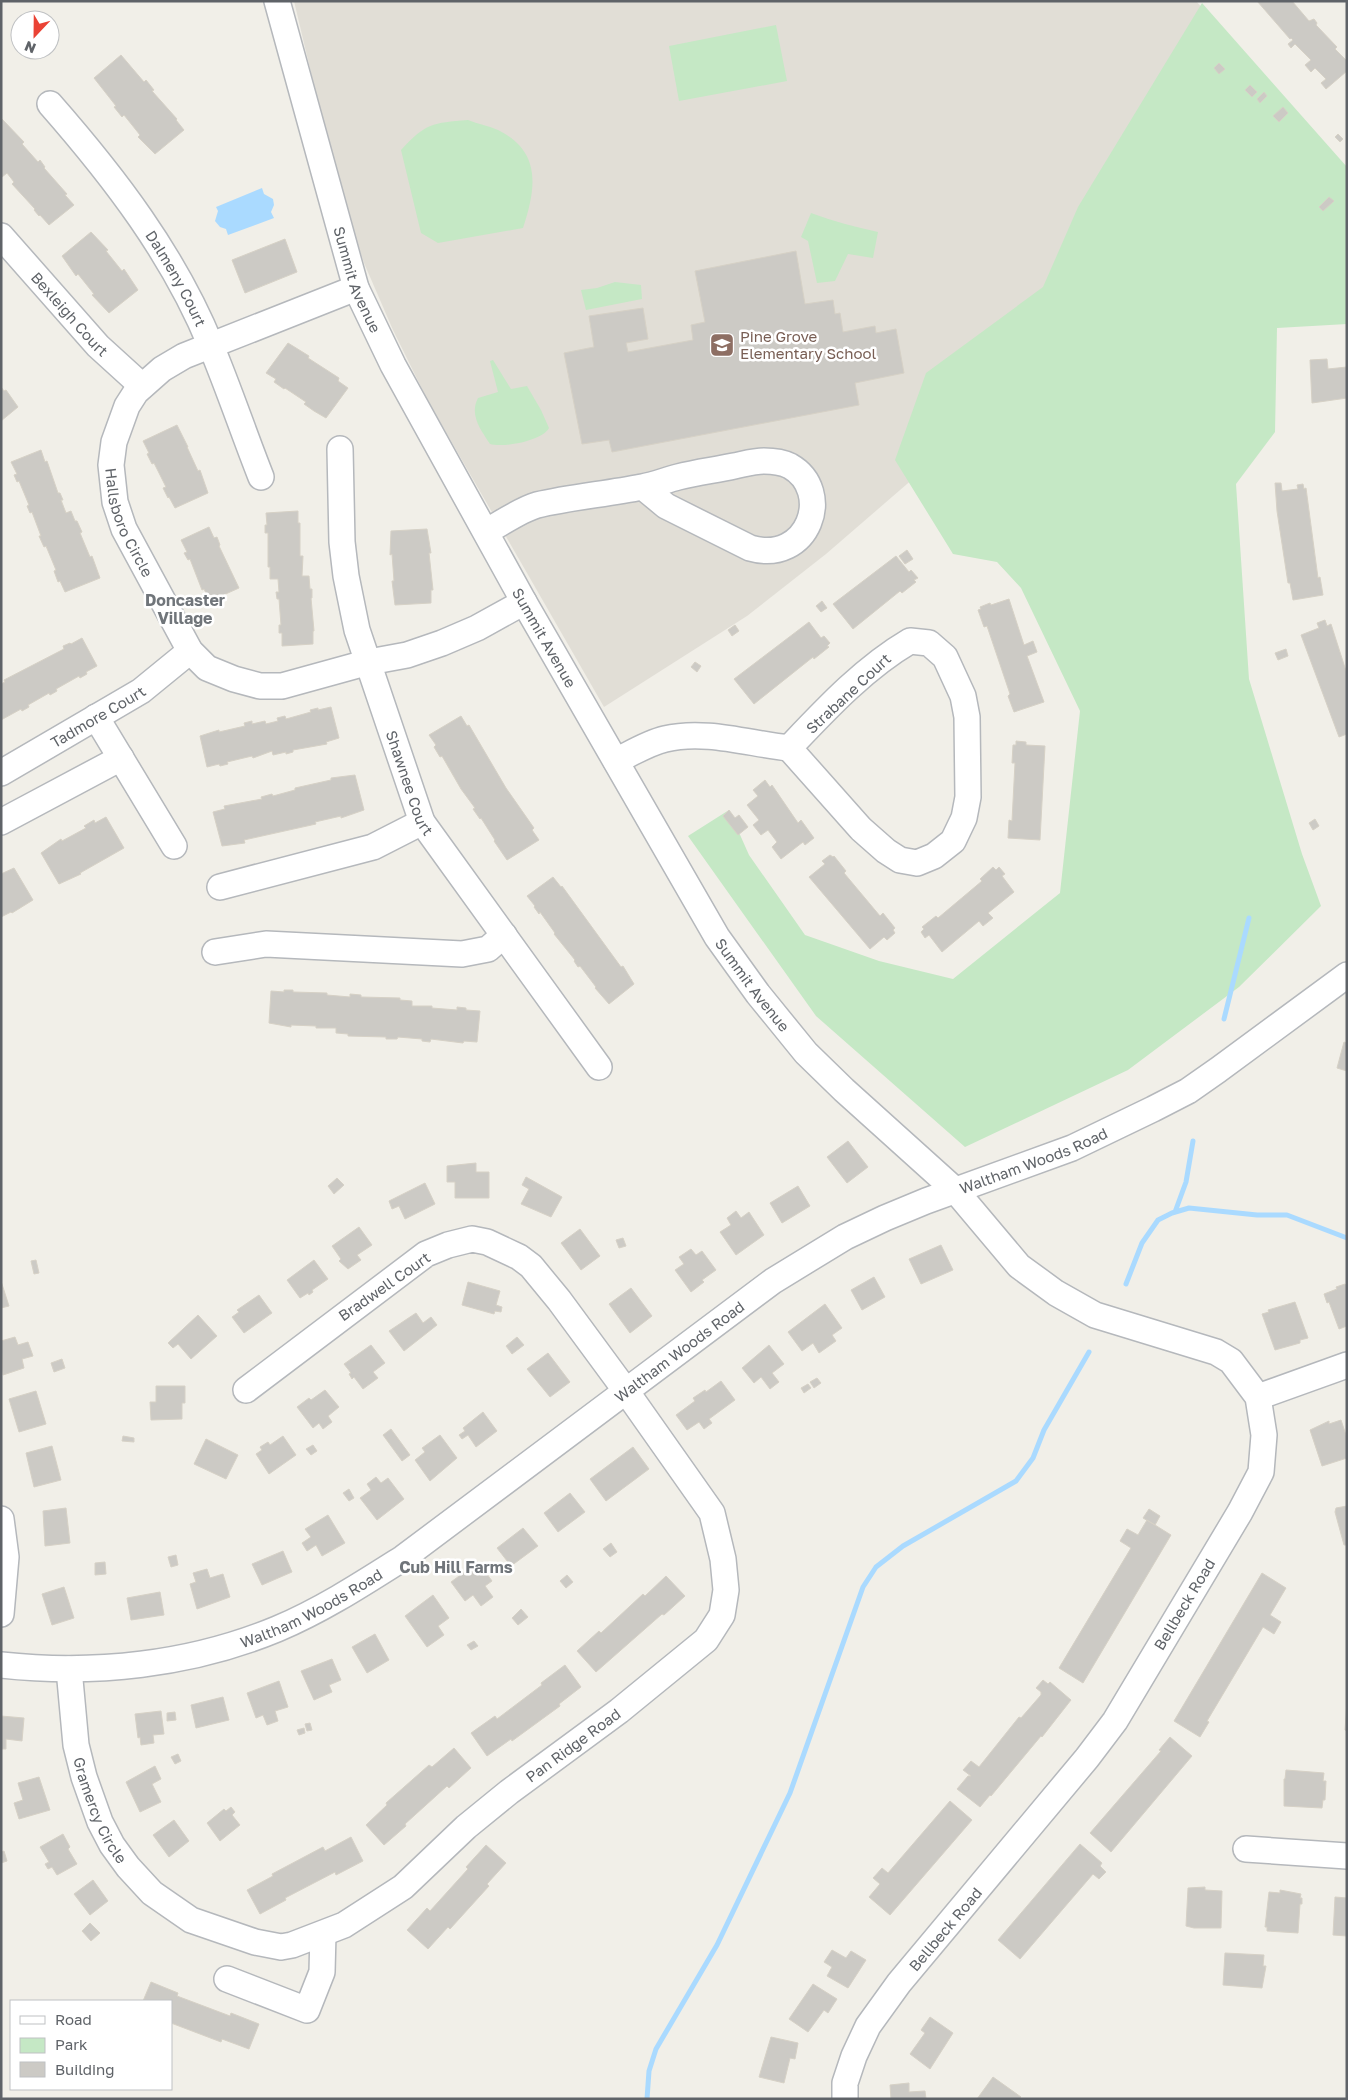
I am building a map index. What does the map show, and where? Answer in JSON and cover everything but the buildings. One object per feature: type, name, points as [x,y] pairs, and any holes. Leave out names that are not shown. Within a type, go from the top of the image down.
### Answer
[{"type":"street","name":"Summit Avenue","points":[[277,1],[356,288],[393,365],[524,602],[717,938],[758,994],[806,1053],[955,1190]]},
{"type":"street","name":"Dalmeny Court","points":[[50,104],[93,153],[149,230],[182,287],[211,345],[261,477]]},
{"type":"street","name":"Bexleigh Court","points":[[1,236],[98,346],[142,386]]},
{"type":"street","name":"Hallsboro Circle","points":[[356,288],[184,356],[162,369],[142,386],[127,406],[114,442],[111,465],[115,502],[124,529],[190,651],[207,668],[234,680],[260,686],[282,686],[369,662],[407,655],[477,628],[524,602]]},
{"type":"street","name":"Shawnee Court","points":[[340,449],[342,542],[346,576],[357,630],[422,822],[599,1067]]},
{"type":"street","points":[[487,532],[537,505],[643,487],[680,476],[763,461],[778,462],[799,473],[806,483],[811,496],[812,511],[808,525],[801,536],[789,546],[776,551],[763,552],[750,548],[666,506],[643,487]]},
{"type":"street","name":"Strabane Court","points":[[910,641],[929,644],[945,657],[963,696],[967,717],[968,796],[964,818],[953,841],[934,856],[917,863],[900,860],[886,851],[862,830],[789,748],[825,710],[886,655],[910,641]]},
{"type":"street","name":"Tadmore Court","points":[[1,773],[141,690],[190,651]]},
{"type":"street","points":[[96,717],[174,846]]},
{"type":"street","points":[[616,761],[651,743],[667,738],[680,737],[702,736],[789,748]]},
{"type":"street","points":[[1,822],[121,758]]},
{"type":"street","points":[[220,887],[373,847],[422,822]]},
{"type":"street","points":[[215,952],[266,944],[462,954],[488,949],[504,935]]},
{"type":"street","name":"Waltham Woods Road","points":[[1,1665],[69,1669],[111,1668],[187,1657],[276,1629],[320,1609],[402,1558],[773,1281],[811,1257],[845,1237],[885,1218],[1110,1132],[1188,1090],[1347,975]]},
{"type":"street","name":"Bellbeck Road","points":[[846,2099],[845,2083],[854,2056],[868,2026],[899,1983],[1087,1758],[1115,1721],[1240,1512],[1261,1472],[1264,1435],[1258,1397],[1231,1361],[1216,1352],[1189,1342],[1116,1323],[1095,1315],[1056,1293],[1019,1266],[955,1190]]},
{"type":"street","name":"Bradwell Court","points":[[246,1390],[426,1254],[448,1245],[472,1239],[506,1249],[531,1266],[560,1300],[626,1391]]},
{"type":"street","points":[[1258,1397],[1347,1365]]},
{"type":"street","name":"Pan Ridge Road","points":[[191,1920],[255,1942],[281,1947],[292,1945],[344,1925],[402,1888],[466,1828],[509,1792],[619,1711],[706,1640],[722,1615],[726,1590],[724,1559],[712,1513],[626,1391]]},
{"type":"street","points":[[1,1519],[6,1557],[1,1614]]},
{"type":"street","name":"Gramercy Circle","points":[[69,1669],[76,1745],[84,1777],[100,1822],[112,1845],[128,1867],[152,1893],[191,1920]]},
{"type":"street","points":[[1246,1849],[1347,1856]]},
{"type":"street","points":[[227,1979],[306,2010],[322,1972],[323,1934]]},
{"type":"shaded area","name":"Pine Grove Elementary School","points":[[294,1],[1196,1],[1246,57],[929,465],[826,554],[747,616],[604,707],[428,401],[393,330],[364,263],[336,178]]},
{"type":"green space","points":[[1202,3],[1347,167],[1347,324],[1277,328],[1275,432],[1236,484],[1249,679],[1302,854],[1321,906],[1239,987],[1128,1070],[965,1147],[816,1016],[688,836],[729,810],[749,855],[805,935],[879,961],[953,979],[1060,893],[1080,711],[1021,588],[997,562],[953,554],[895,460],[926,373],[1043,287],[1078,207]]},
{"type":"green space","points":[[776,25],[787,81],[679,101],[669,46]]},
{"type":"green space","points":[[468,120],[498,130],[512,139],[522,149],[529,160],[532,172],[531,199],[523,228],[438,243],[421,233],[401,150],[417,134],[430,126]]},
{"type":"green space","points":[[811,213],[844,224],[878,232],[873,258],[848,254],[835,281],[817,283],[808,241],[801,237]]},
{"type":"green space","points":[[615,282],[641,285],[642,299],[586,310],[581,290],[597,288]]},
{"type":"green space","points":[[493,360],[511,389],[527,386],[549,428],[539,437],[513,444],[496,445],[490,444],[483,433],[477,422],[475,410],[478,398],[498,392],[490,361]]},
{"type":"water","points":[[262,188],[264,194],[273,199],[274,205],[271,212],[274,218],[228,235],[226,229],[220,227],[215,221],[218,211],[216,207]]},
{"type":"waterway","points":[[1224,1019],[1249,918]]},
{"type":"waterway","points":[[1175,1212],[1186,1182],[1193,1141]]},
{"type":"waterway","points":[[1126,1284],[1142,1243],[1158,1220],[1189,1208],[1257,1215],[1287,1215],[1347,1238]]},
{"type":"waterway","points":[[647,2099],[649,2071],[656,2049],[717,1945],[790,1793],[863,1587],[876,1567],[903,1546],[1016,1481],[1033,1458],[1044,1430],[1089,1352]]},
{"type":"place","name":"Pine Grove Elementary School","points":[[722,345]]},
{"type":"district","name":"Doncaster Village","points":[[185,609]]},
{"type":"district","name":"Cub Hill Farms","points":[[456,1567]]}]
